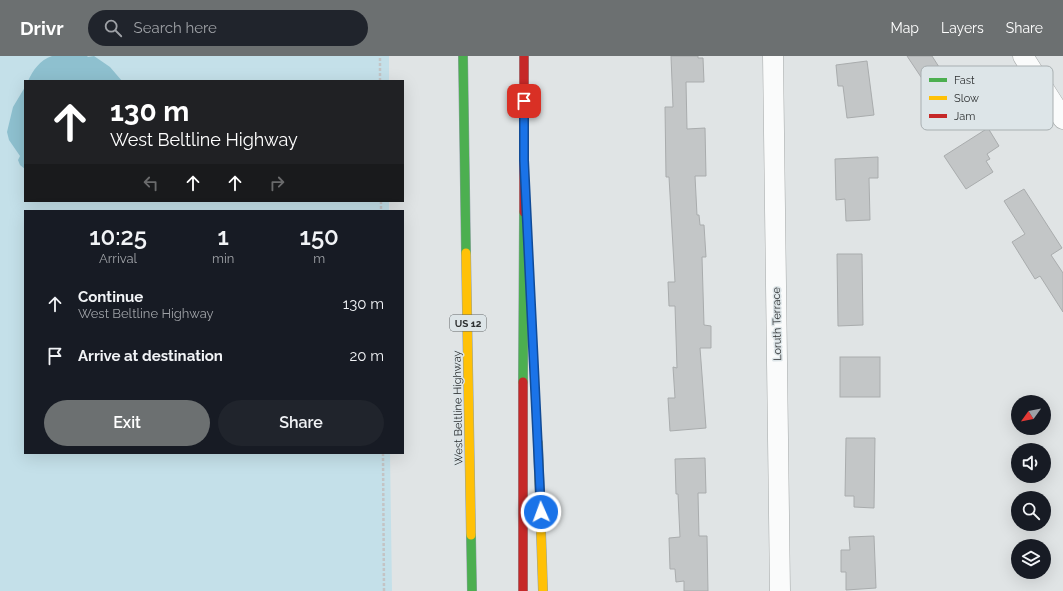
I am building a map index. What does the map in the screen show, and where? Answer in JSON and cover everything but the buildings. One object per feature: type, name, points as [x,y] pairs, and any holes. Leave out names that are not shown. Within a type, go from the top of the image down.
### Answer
[{"type":"highway","name":"West Beltline Highway","points":[[464,56],[472,591]]},
{"type":"highway","points":[[523,591],[524,56]]},
{"type":"highway","points":[[524,160],[532,343]]},
{"type":"highway","points":[[538,435],[544,591]]},
{"type":"street","name":"Loruth Terrace","points":[[773,56],[780,591]]},
{"type":"street","points":[[1023,56],[1029,66]]},
{"type":"street","points":[[1053,103],[1063,119]]},
{"type":"path","points":[[380,56],[380,80]]},
{"type":"path","points":[[383,454],[384,591]]},
{"type":"shaded area","points":[[0,56],[389,56],[389,80],[24,80],[24,202],[389,202],[389,210],[24,210],[24,454],[390,454],[392,591],[0,591]]},
{"type":"water","points":[[52,56],[94,56],[110,67],[121,80],[28,80],[37,66]]},
{"type":"water","points":[[24,89],[24,168],[20,165],[18,160],[20,156],[9,140],[7,132],[13,107]]},
{"type":"traffic: fast","points":[[463,56],[466,253]]},
{"type":"traffic: fast","points":[[523,382],[524,212]]},
{"type":"traffic: fast","points":[[471,535],[472,591]]},
{"type":"traffic: slow","points":[[466,253],[471,535]]},
{"type":"traffic: slow","points":[[538,443],[543,591]]},
{"type":"traffic: jam","points":[[524,56],[524,212]]},
{"type":"traffic: jam","points":[[523,382],[523,591]]},
{"type":"route","points":[[524,101],[524,160],[541,512]]}]
